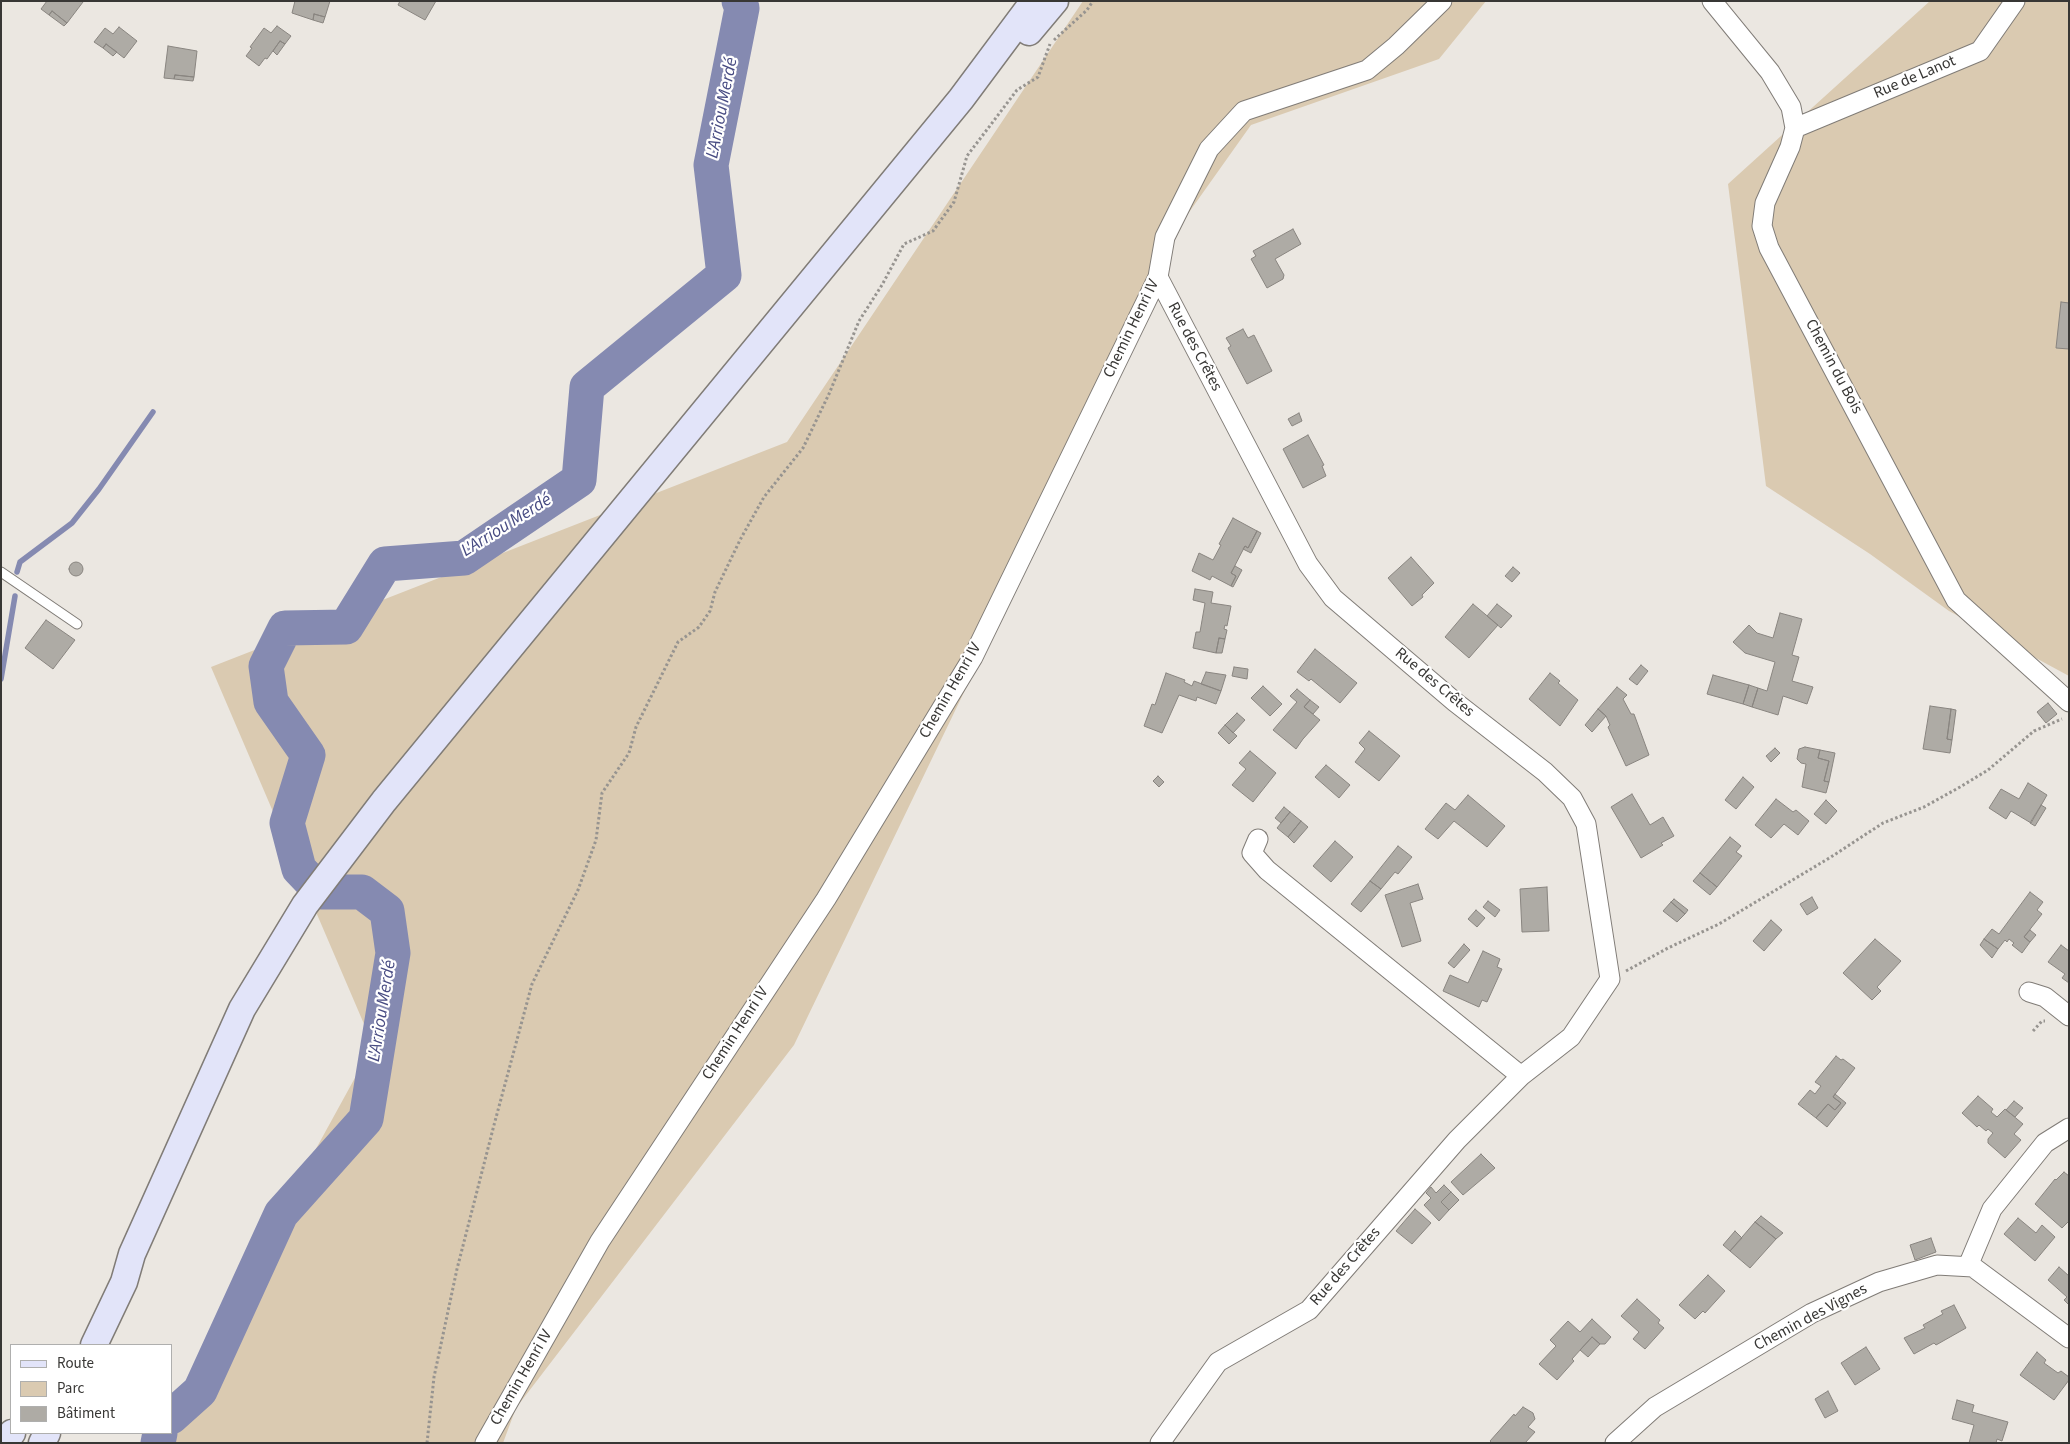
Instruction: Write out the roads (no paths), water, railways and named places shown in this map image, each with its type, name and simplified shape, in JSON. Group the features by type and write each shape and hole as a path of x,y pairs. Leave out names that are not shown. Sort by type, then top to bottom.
{"main road":[{"path":"94,1344 124,1282 132,1254 242,1009 305,905 384,801 961,99 1034,1"},
{"path":"961,99 1032,28 1055,1"},
{"path":"79,1344 114,1280 132,1254"}],"street":[{"name":"Chemin Henri IV","path":"485,1443 600,1241 826,899 972,657 1158,277 1165,237 1209,149 1244,110 1368,70 1396,46 1442,1"},
{"path":"1712,1 1770,72 1790,107 1795,128"},
{"name":"Rue de Lanot","path":"1795,128 1980,51 2015,1"},
{"name":"Chemin du Bois","path":"1795,128 1790,147 1765,203 1762,226 1769,248 1956,600 2069,702"},
{"name":"Rue des Crêtes","path":"1158,277 1308,564 1333,598 1455,702 1545,772 1572,798 1586,824 1610,979 1571,1037 1521,1076 1458,1140 1309,1310 1218,1362 1160,1443"},
{"path":"1258,840 1252,853 1267,870 1521,1076"},
{"path":"2029,992 2045,997 2069,1016"},
{"path":"1968,1266 1992,1209 2045,1144 2069,1128"},
{"name":"Chemin des Vignes","path":"1615,1443 1655,1406 1812,1313 1879,1282 1937,1265 1973,1267 2069,1338"}],"lane":[{"path":"1,572 77,624"}],"waterway":[{"name":"L'Arriou Merdé","path":"172,1416 200,1391 281,1214 366,1119 393,953 387,911 362,892 321,892 299,869 287,823 308,755 271,702 266,666 285,628 346,627 385,564 464,558 579,480 587,387 724,275 711,165 742,8 739,1"},
{"path":"17,572 20,562 72,523 99,489 153,412"},
{"path":"1,679 15,596"},
{"name":"L'Arriou Merdé","path":"158,1443 160,1434"}]}
